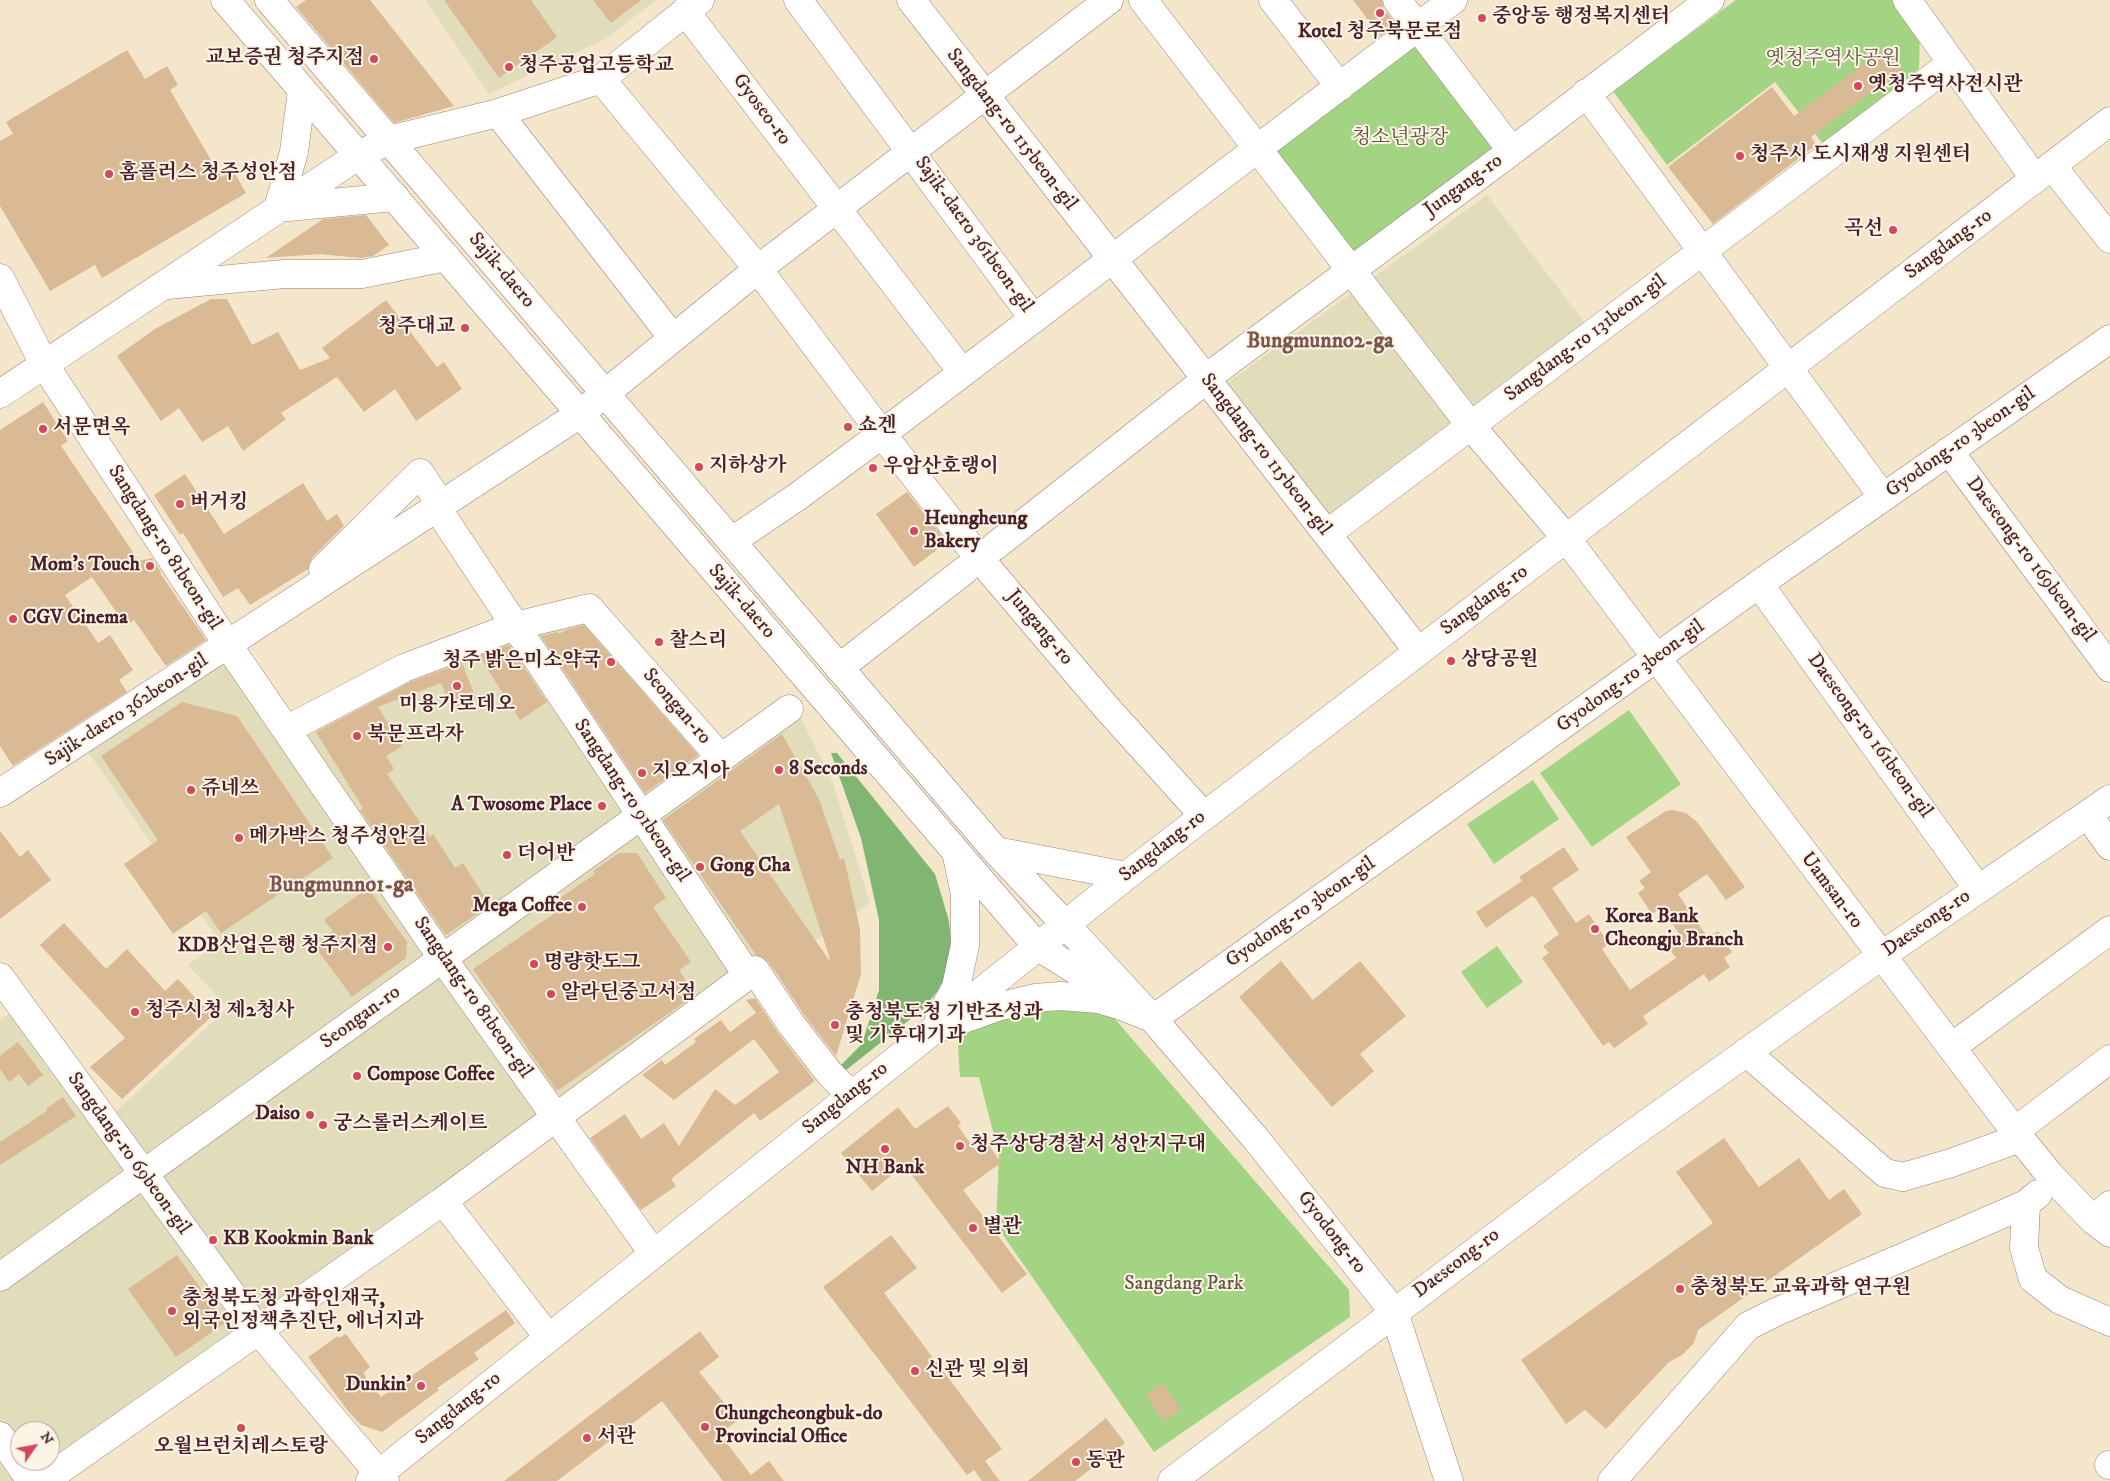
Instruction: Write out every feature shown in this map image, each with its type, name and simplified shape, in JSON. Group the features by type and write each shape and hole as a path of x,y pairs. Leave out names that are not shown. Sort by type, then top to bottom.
{"street":[{"name":"Sajik-daero","path":"226,0 1038,946"},
{"name":"Sajik-daero","path":"269,0 996,851 1065,924"},
{"name":"Sajik-daero 361beon-gil","path":"798,0 911,150 1034,319"},
{"name":"Sangdang-ro 115beon-gil","path":"911,0 1418,652"},
{"name":"Sajik-daero 361beon-gil","path":"580,414 758,269 983,94 1109,0"},
{"name":"Uamsan-ro","path":"1143,0 1471,426 1566,538 1656,660 2054,1180 2104,1219"},
{"path":"1273,0 1340,87"},
{"path":"1397,0 1512,151"},
{"path":"601,78 758,269 882,434 1453,0"},
{"name":"Jungang-ro","path":"1217,370 1349,270 1512,151 1710,0"},
{"path":"1907,0 1952,63 2043,173 2110,239"},
{"name":"Gyoseo-ro","path":"0,394 359,156 389,140 498,113 601,78 692,6 836,208"},
{"name":"Sangdang-ro 131beon-gil","path":"1327,534 1952,63"},
{"path":"302,90 294,152 278,208 395,197"},
{"path":"1586,94 1883,497"},
{"path":"498,113 673,338"},
{"name":"Sangdang-ro","path":"378,1479 548,1337 1126,876 2110,121"},
{"path":"836,208 963,373"},
{"name":"Sajik-daero","path":"163,285 284,274 362,274 446,257"},
{"name":"Sangdang-ro 81beon-gil","path":"0,278 44,364 228,645 443,959 558,1117 653,1253"},
{"name":"Gyodong-ro 3beon-gil","path":"1153,1019 1656,660 1759,584 2110,339"},
{"path":"839,668 1194,389"},
{"name":"Sajik-daero 362beon-gil","path":"0,793 580,414"},
{"name":"Sajik-daero","path":"732,541 797,497 882,434"},
{"name":"Jungang-ro","path":"882,434 980,558 1105,706 1204,816"},
{"name":"Daeseong-ro 169beon-gil","path":"1949,451 2110,668"},
{"name":"Sajik-daero 362beon-gil","path":"279,612 420,473 439,507"},
{"name":"Sangdang-ro 91beon-gil","path":"439,507 515,626 748,976"},
{"name":"Daeseong-ro 161beon-gil","path":"1759,584 1978,889"},
{"name":"Seongan-ro","path":"515,626 589,608 721,758"},
{"path":"286,730 404,668 515,626"},
{"name":"Seongan-ro","path":"0,1277 143,1176 789,709"},
{"name":"Daeseong-ro","path":"1189,1476 1394,1312 1607,1152 1881,956 2110,799"},
{"path":"2088,815 2110,846"},
{"path":"996,851 1126,876"},
{"path":"933,1030 956,987 965,946 966,894 956,852"},
{"name":"Gyodong-ro","path":"1065,924 1153,1019 1256,1139 1394,1312 1449,1481"},
{"path":"1952,1047 2110,930"},
{"name":"Gyodong-ro","path":"1038,946 1153,1019"},
{"path":"44,1481 433,1207 558,1117 755,970 802,1038 830,1074 851,1095"},
{"name":"Sangdang-ro 69beon-gil","path":"0,977 143,1176 257,1330 378,1479"},
{"path":"933,1030 997,1007 1035,998 1060,996 1099,1000 1119,1005 1153,1019"},
{"path":"1746,1052 1885,1173 1903,1177 1951,1163 2018,1134 2110,1059"},
{"path":"1612,1481 1748,1326 1776,1312 2026,1204 2054,1180"},
{"path":"2026,1204 2024,1248 2033,1279 2060,1300 2110,1322"},
{"path":"433,1207 548,1337"},
{"path":"0,1436 31,1481"}],"shaded area":[{"name":"청주공업고등학교","path":"426,0 656,0 605,39 489,94"},
{"path":"1487,195 1588,327 1332,520 1226,384"},
{"path":"588,612 732,764 799,714 832,781 870,903 60,1461 60,1421 10,1421 10,1471 46,1471 31,1481 0,1481 0,1020 14,1010 99,1127 228,1008 188,965 220,942 86,749 226,656 282,736 381,683"}],"green space":[{"name":"옛청주역사공원","path":"1736,0 1895,0 1920,35 1919,69 1823,144 1775,82 1667,165 1613,91"},
{"name":"청소년광장","path":"1418,33 1496,138 1497,157 1348,255 1264,151"},
{"path":"1629,710 1681,784 1592,847 1540,773"},
{"path":"831,753 837,753 935,874 949,921 952,955 944,983 923,1009 845,1071 841,1065 862,1044 879,990 879,920 861,838"},
{"path":"1533,780 1559,819 1494,864 1467,824"},
{"path":"1497,946 1523,982 1487,1008 1461,972"},
{"name":"Sangdang Park","path":"1049,1003 1108,1011 1349,1290 1350,1317 1154,1452 996,1225 999,1155 979,1077 960,1077 957,1032"}],"building":[{"name":"교보증권 청주지점","path":"306,0 370,0 454,106 394,123 296,7"},
{"path":"444,0 531,0 557,37 499,78"},
{"path":"593,0 641,0 611,23"},
{"name":"Kotel 청주북문로점","path":"1353,0 1382,0 1384,9 1396,24 1380,36"},
{"path":"1887,47 1903,69 1811,137 1816,145 1713,224 1668,167 1772,87 1794,116"},
{"name":"홈플러스 청주성안점","path":"127,50 145,79 167,66 178,85 170,90 221,177 233,170 246,193 102,278 95,265 50,291 0,206 0,141 13,134 6,122"},
{"path":"366,215 389,245 373,256 361,258 320,254 266,258 323,219"},
{"path":"211,299 227,299 252,345 278,332 300,370 330,358 322,348 386,300 437,367 444,362 462,389 416,421 395,389 364,412 337,377 281,413 286,419 243,451 228,426 202,442 179,408 161,421 117,356 155,329"},
{"path":"43,402 68,441 61,446 139,561 152,558 160,573 206,640 166,666 134,620 126,626 92,577 65,595 98,643 110,635 133,670 119,680 127,692 13,766 0,746 0,430"},
{"path":"185,474 224,534 303,483 327,521 337,514 344,526 312,558 308,569 250,605 238,588 223,597 183,533 180,535 154,495"},
{"name":"Heungheung Bakery","path":"907,492 947,542 914,567 876,514"},
{"path":"584,625 698,755 645,793 541,636 557,632 559,634"},
{"path":"509,645 547,702 520,720 479,656"},
{"path":"462,663 476,699 452,709 441,683 378,707 402,746 386,756 394,769 387,774 430,837 433,834 455,868 463,863 490,905 446,935 360,810 363,808 316,732 410,682"},
{"path":"182,702 237,716 333,858 221,933 206,911 173,934 124,864 158,840 101,756"},
{"path":"782,734 819,799 840,860 844,858 860,929 861,974 836,1056 804,1015 768,961 756,955 663,820","holes":["779,804 830,959 740,831"]},
{"path":"1674,810 1686,813 1697,822 1745,887 1726,900 1707,874 1678,894 1708,938 1718,931 1732,952 1724,958 1730,967 1709,982 1704,974 1643,1016 1648,1024 1614,1048 1609,1042 1603,1046 1542,958 1549,953 1543,946 1559,934 1536,899 1532,896 1486,928 1476,912 1522,881 1519,877 1564,847 1579,870 1552,888 1576,923 1589,914 1609,944 1602,949 1630,990 1676,958 1669,949 1683,939 1661,908 1652,914 1638,893 1645,888 1639,881 1651,872 1626,837 1666,811"},
{"path":"0,831 20,857 28,850 51,880 0,919"},
{"path":"619,853 637,853 666,898 653,907 691,962 679,970 695,995 557,1091 473,969 555,913 550,905 595,874 593,871"},
{"path":"368,888 407,942 406,958 352,997 314,945 333,931 324,920"},
{"path":"64,923 106,969 127,949 165,991 178,979 212,1016 122,1099 90,1067 125,1038 40,945"},
{"path":"1281,961 1313,1000 1360,961 1406,1016 1360,1054 1374,1071 1332,1107 1239,997"},
{"path":"755,998 779,1034 815,1081 760,1121 754,1113 671,1179 676,1186 641,1210 590,1138 625,1114 641,1139 664,1123 679,1146 715,1089 735,1105 779,1072 754,1039 674,1100 642,1075 662,1060 665,1065 696,1042 694,1039 721,1020 730,1032 756,1013 746,1000"},
{"path":"18,1042 43,1075 28,1086 19,1074 9,1082 0,1069 0,1056"},
{"path":"63,1097 76,1116 0,1165 0,1142 47,1111 46,1109"},
{"path":"948,1106 961,1123 958,1126 975,1150 987,1142 1001,1163 963,1190 1027,1274 1002,1293 904,1165 872,1191 841,1153 898,1107 915,1129"},
{"path":"1724,1138 1759,1187 1799,1158 1829,1200 1844,1189 1862,1214 1698,1330 1694,1343 1682,1355 1668,1363 1606,1429 1585,1410 1566,1424 1521,1360 1713,1223 1676,1172"},
{"name":"신관 및 의회","path":"891,1235 917,1268 884,1293 1002,1449 985,1461 1000,1481 982,1481 974,1470 967,1475 823,1287"},
{"path":"177,1255 225,1323 176,1357 128,1289"},
{"path":"506,1310 515,1323 474,1353 479,1359 437,1388 439,1390 382,1432 361,1425 348,1411 308,1357 338,1336 339,1338 346,1334 370,1367 363,1373 381,1397"},
{"name":"서관","path":"700,1331 719,1357 699,1372 738,1420 720,1434 751,1475 769,1461 784,1481 723,1481 662,1401 557,1481 504,1481"},
{"path":"1163,1383 1181,1410 1163,1421 1146,1395"},
{"name":"동관","path":"1106,1418 1125,1443 1075,1481 1028,1481"}],"place":[{"name":"Kotel 청주북문로점","path":"1380,13"},
{"name":"중앙동 행정복지센터","path":"1482,18"},
{"name":"교보증권 청주지점","path":"374,59"},
{"name":"청주공업고등학교","path":"509,67"},
{"name":"옛청주역사전시관","path":"1858,86"},
{"name":"청주시 도시재생 지원센터","path":"1740,156"},
{"name":"홈플러스 청주성안점","path":"109,174"},
{"name":"곡선","path":"1893,230"},
{"name":"청주대교","path":"465,328"},
{"name":"쇼겐","path":"848,427"},
{"name":"서문면옥","path":"43,429"},
{"name":"지하상가","path":"699,467"},
{"name":"우암산호랭이","path":"873,468"},
{"name":"버거킹","path":"180,504"},
{"name":"Heungheung Bakery","path":"914,531"},
{"name":"Mom's Touch","path":"150,566"},
{"name":"CGV Cinema","path":"13,619"},
{"name":"찰스리","path":"659,642"},
{"name":"상당공원","path":"1451,661"},
{"name":"청주 밝은미소약국","path":"611,662"},
{"name":"미용가로데오","path":"457,686"},
{"name":"북문프라자","path":"357,736"},
{"name":"8 Seconds","path":"779,770"},
{"name":"지오지아","path":"642,773"},
{"name":"쥬네쓰","path":"191,790"},
{"name":"A Twosome Place","path":"602,806"},
{"name":"메가박스 청주성안길","path":"239,838"},
{"name":"더어반","path":"507,855"},
{"name":"Gong Cha","path":"700,867"},
{"name":"Mega Coffee","path":"582,907"},
{"name":"Korea Bank Cheongju Branch","path":"1595,929"},
{"name":"KDB산업은행 청주지점","path":"388,947"},
{"name":"명량핫도그","path":"534,964"},
{"name":"알라딘중고서점","path":"551,994"},
{"name":"청주시청 제2청사","path":"135,1012"},
{"name":"충청북도청 기반조성과 및 기후대기과","path":"835,1025"},
{"name":"Compose Coffee","path":"357,1076"},
{"name":"Daiso","path":"310,1115"},
{"name":"궁스롤러스케이트","path":"323,1125"},
{"name":"청주상당경찰서 성안지구대","path":"960,1146"},
{"name":"NH Bank","path":"885,1149"},
{"name":"별관","path":"973,1228"},
{"name":"KB Kookmin Bank","path":"213,1240"},
{"name":"충청북도 교육과학 연구원","path":"1680,1289"},
{"name":"충청북도청 과학인재국, 외국인정책추진단, 에너지과","path":"172,1311"},
{"name":"신관 및 의회","path":"915,1371"},
{"name":"Dunkin'","path":"421,1386"},
{"name":"Chungcheongbuk-do Provincial Office","path":"705,1427"},
{"name":"오월브런치레스토랑","path":"241,1428"},
{"name":"서관","path":"587,1438"},
{"name":"동관","path":"1076,1462"}],"district":[{"name":"Bungmunno2-ga","path":"1320,342"},
{"name":"Bungmunno1-ga","path":"341,886"}]}
